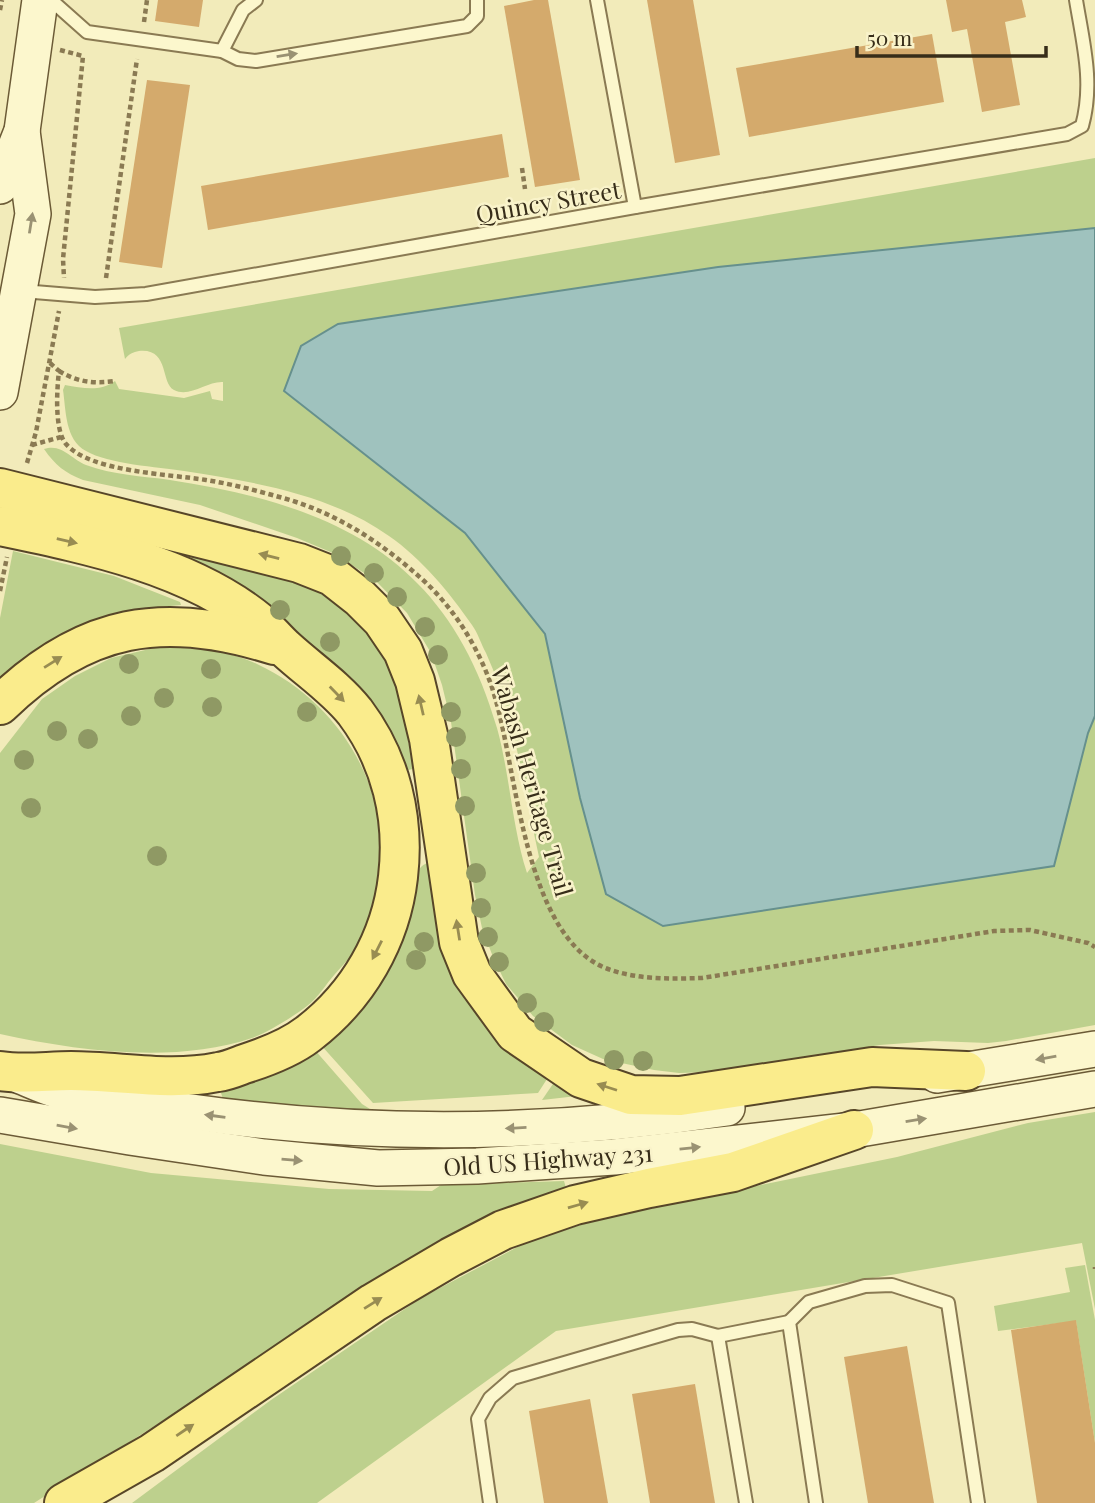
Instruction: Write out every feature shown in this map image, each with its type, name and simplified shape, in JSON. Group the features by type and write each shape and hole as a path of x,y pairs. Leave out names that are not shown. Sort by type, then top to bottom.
{"main road":[{"path":"0,186 22,131 40,0"},
{"path":"0,391 33,214 22,131"},
{"path":"0,488 299,563 332,576 382,620 403,651 415,681 429,739 459,942 471,974 515,1033 559,1066 581,1079 631,1095 680,1096 872,1067 981,1068"},
{"path":"4,538 94,547 147,564 187,579 259,622 354,711 372,739 386,769 399,813 402,848 397,890 383,938 367,971 342,1002 307,1035 268,1056 219,1072 160,1077 70,1071 8,1073"},
{"path":"0,705 51,662 88,642 127,631 166,625 212,629 286,649"},
{"name":"Old US Highway 231","path":"8,1073 62,1092 248,1120 462,1130 576,1125 682,1115 1095,1049"},
{"name":"Old US Highway 231","path":"0,1115 264,1157 378,1168 477,1166 614,1157 854,1130 1095,1089"},
{"path":"83,1503 373,1303 503,1230 575,1205 733,1172 854,1130"},
{"path":"64,1503 152,1453"}],"lane":[{"path":"51,0 87,32 222,51 238,59 257,61 467,26 477,16 477,0"},
{"path":"222,51 243,10 256,0"},
{"path":"597,0 635,207"},
{"name":"Quincy Street","path":"19,290 61,296 146,294 1067,134 1082,126 1088,105 1089,78 1076,0"},
{"path":"490,1503 478,1419 490,1398 513,1378 678,1330 692,1329 718,1336 789,1322 809,1302 865,1286 892,1285 948,1303 978,1503"},
{"path":"789,1322 816,1503"},
{"path":"718,1336 746,1503"}],"path":[{"path":"0,10 2,0"},
{"path":"144,22 147,0"},
{"path":"65,271 62,259 83,56"},
{"path":"106,278 137,59"},
{"path":"522,168 525,189"},
{"path":"57,323 32,445 61,437 56,391 59,372"},
{"path":"50,363 72,379 95,383 115,381"},
{"name":"Wabash Heritage Trail","path":"61,437 80,456 102,464 209,481 321,511 356,529 397,556 428,585 469,639 483,665 496,700 531,860 548,907 579,950 603,967 636,976 702,978 994,931 1030,930 1095,947"},
{"path":"0,590 4,538"}],"green space":[{"path":"1095,158 1095,228 718,267 339,324 284,390 465,533 545,634 580,798 606,894 1088,733 1095,716 1095,1025 988,1043 934,1041 880,1045 713,1072 679,1073 654,1070 603,1059 572,1045 533,1016 506,984 493,957 482,928 475,895 451,722 442,685 431,653 407,613 375,580 333,553 200,505 83,480 61,468 44,449 56,448 86,465 106,471 229,491 283,505 333,524 377,549 415,581 448,621 476,669 497,728 527,873 539,857 518,754 496,677 474,628 424,565 389,536 366,522 317,500 264,485 120,462 86,451 79,446 70,432 63,390 65,385 97,388 115,381 119,389 184,398 210,391 212,399 223,401 223,382 180,392 170,386 156,355 139,351 125,359 119,328"},
{"path":"179,547 273,573 302,584 329,598 353,616 374,640 396,682 413,769 408,770 403,765 340,671 305,639 262,607 178,554"},
{"path":"13,551 114,576 180,602 181,605 130,612 83,626 41,648 0,680 0,618"},
{"path":"158,647 221,652 257,664 291,683 320,708 344,736 362,769 375,803 380,840 379,877 361,937 351,956 307,1006 252,1038 191,1051 159,1053 94,1050 0,1034 0,753 42,699 75,676 111,658"},
{"path":"428,863 442,932 500,1040 547,1079 538,1093 373,1103 320,1044 414,893 418,871"},
{"path":"314,1049 362,1104 370,1109 332,1110 232,1103 223,1099 221,1093 227,1087"},
{"path":"557,1078 577,1096 542,1100"},
{"path":"1095,1112 1095,1309 1082,1243 556,1331 317,1503 132,1503 271,1400 421,1298 523,1244 604,1217 897,1157 1028,1123"},
{"path":"0,1144 151,1173 329,1189 432,1191 441,1185 564,1181 568,1195 434,1247 34,1503 0,1503"},
{"path":"1085,1265 1095,1320 1095,1443 1076,1321 998,1331 994,1306 1070,1292 1065,1268"}],"water":[{"path":"1095,228 1095,716 1088,733 1054,866 663,926 606,894 580,798 545,634 465,533 284,391 301,346 338,324 718,267"}],"building":[{"path":"158,0 203,0 199,27 155,21"},
{"path":"548,0 580,180 535,187 504,6"},
{"path":"647,0 693,0 720,155 675,163"},
{"path":"946,0 1022,0 1026,17 1005,22 1020,105 982,112 967,29 952,32"},
{"path":"932,34 944,102 749,137 736,68"},
{"path":"147,80 190,85 162,268 119,262"},
{"path":"502,134 509,177 208,230 201,186"},
{"path":"1076,1320 1095,1443 1095,1503 1037,1503 1011,1330"},
{"path":"907,1346 934,1503 868,1503 844,1357"},
{"path":"695,1384 715,1503 650,1503 632,1394"},
{"path":"590,1399 608,1503 544,1503 529,1411"}]}
